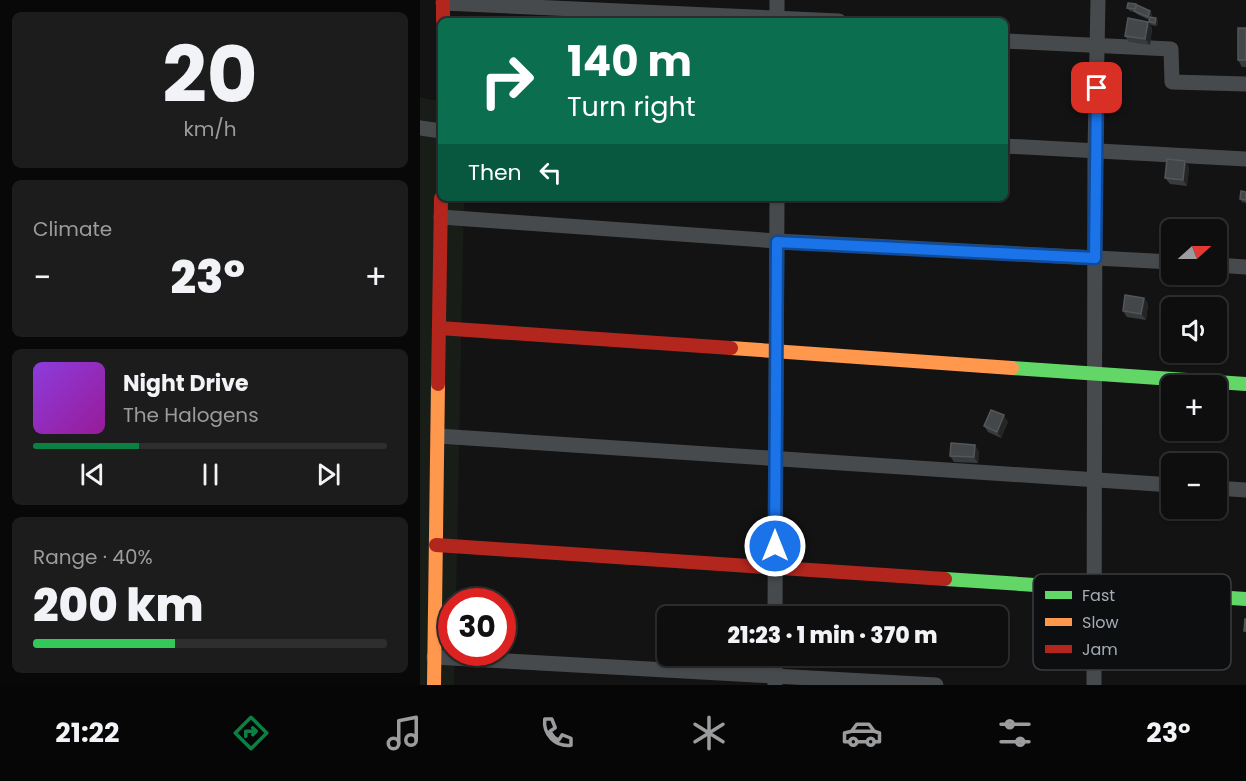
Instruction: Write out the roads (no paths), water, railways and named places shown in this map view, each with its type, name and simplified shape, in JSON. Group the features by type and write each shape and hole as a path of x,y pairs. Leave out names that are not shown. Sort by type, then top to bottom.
{"street":[{"path":"777,0 777,18"},
{"path":"1094,574 1095,151 1098,0"},
{"path":"443,18 442,1 742,18"},
{"path":"1008,41 1171,49 1173,82 1246,84"},
{"path":"420,128 438,131"},
{"path":"1008,146 1246,159"},
{"path":"434,685 441,201"},
{"path":"775,606 777,201"},
{"path":"441,217 777,242 1161,261"},
{"path":"1227,266 1246,267"},
{"path":"439,328 1246,384"},
{"path":"438,436 1161,484"},
{"path":"1227,489 1246,490"},
{"path":"436,545 1033,585"},
{"path":"1231,598 1246,599"},
{"path":"434,657 775,680 936,685"}]}
